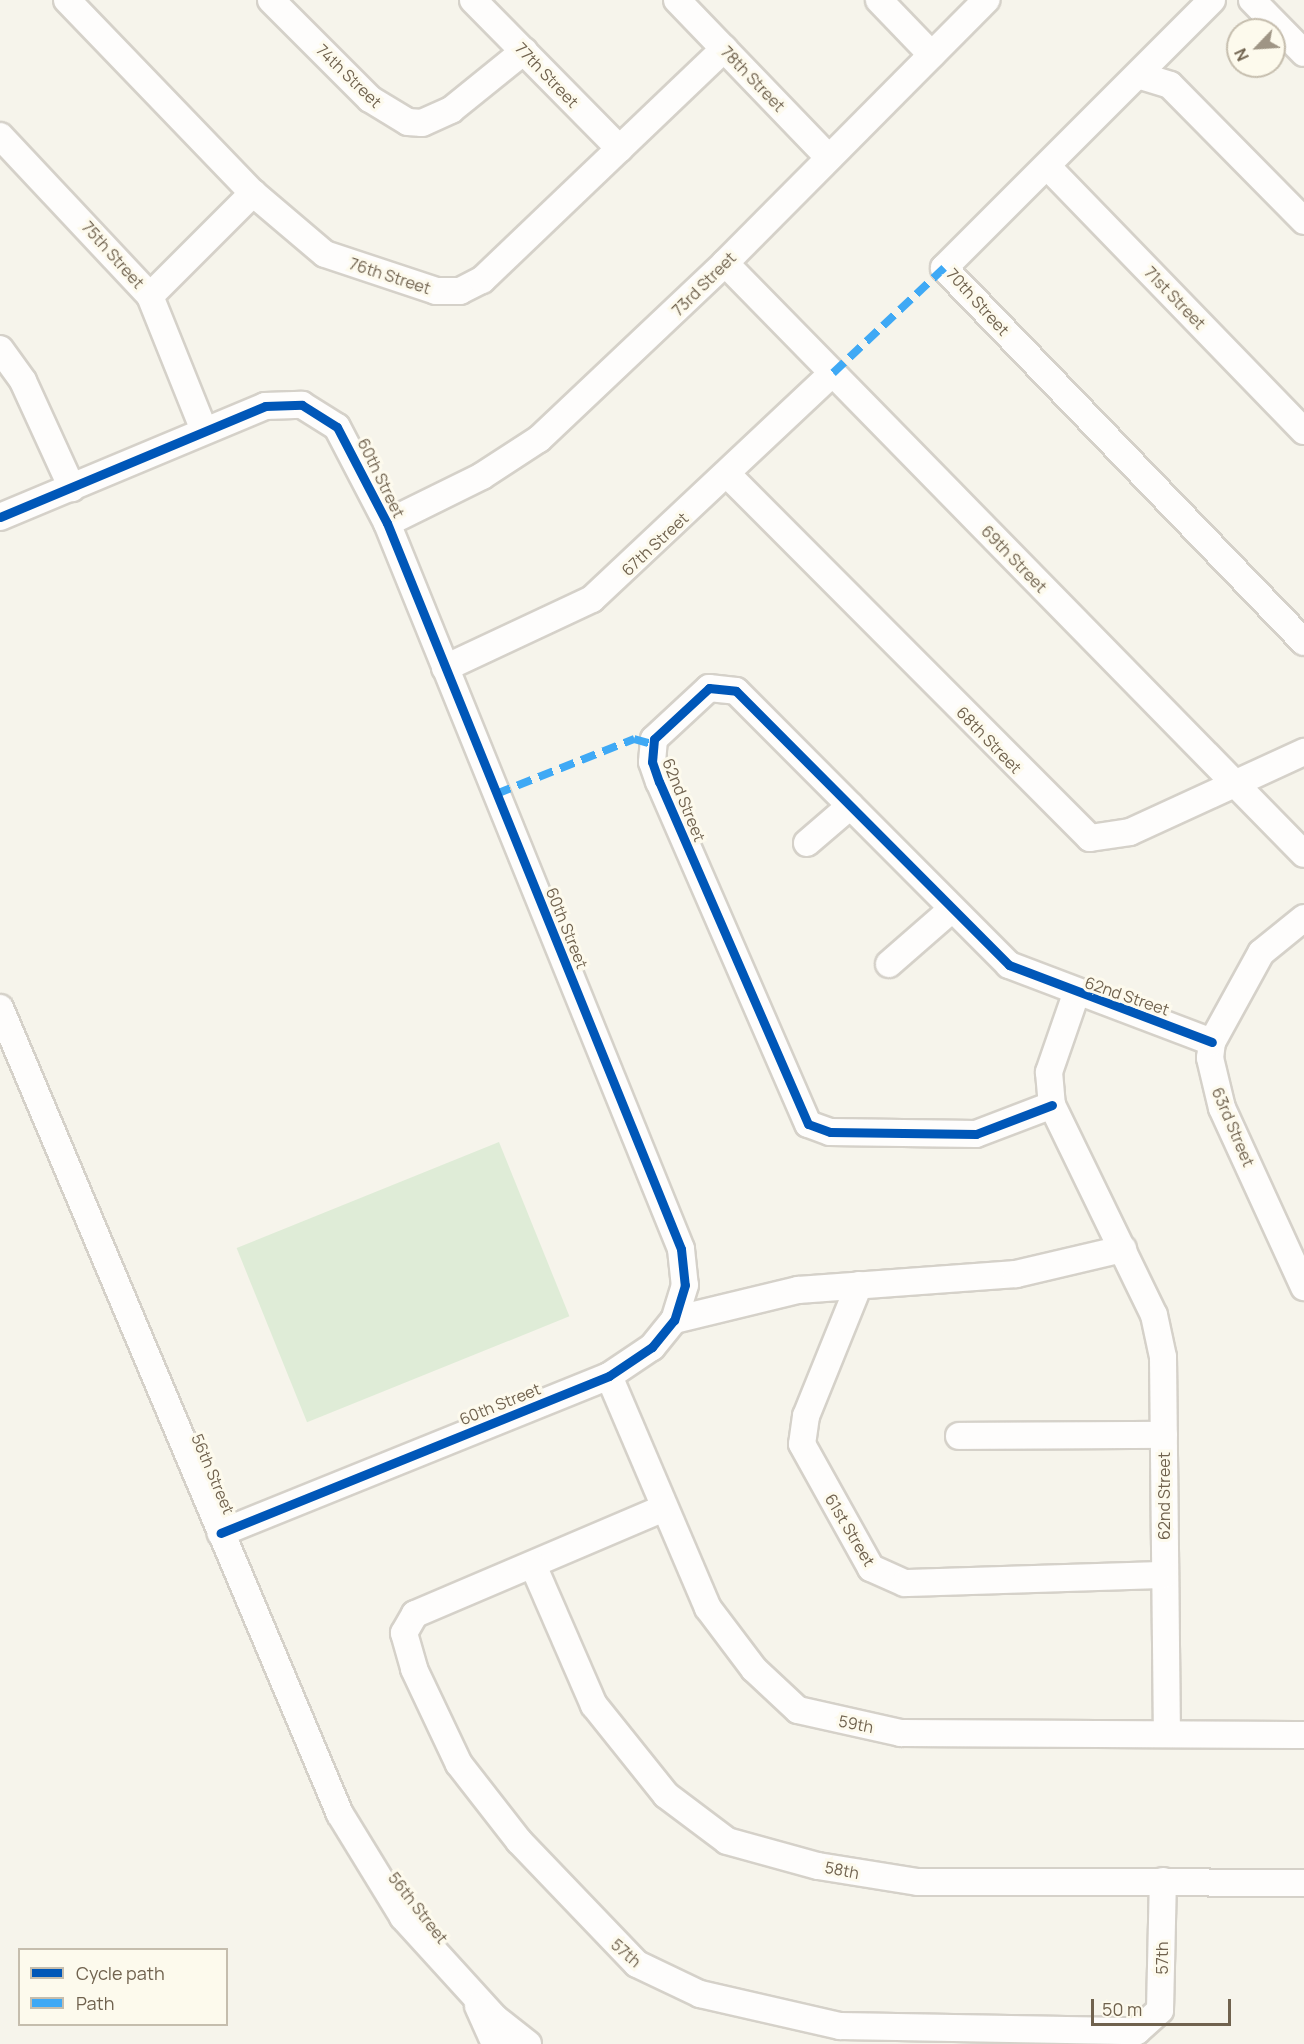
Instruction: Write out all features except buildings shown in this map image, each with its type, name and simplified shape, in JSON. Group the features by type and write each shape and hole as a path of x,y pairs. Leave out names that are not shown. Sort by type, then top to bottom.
{"street":[{"name":"76th Street","path":"67,0 253,194 325,254 436,291 460,291 482,280 724,49"},
{"name":"74th Street","path":"272,0 370,99 408,122 422,123 452,110 524,51"},
{"name":"77th Street","path":"473,0 620,150"},
{"name":"78th Street","path":"677,0 829,158"},
{"path":"879,0 932,55"},
{"name":"73rd Street","path":"387,523 482,476 539,439 725,263 986,0"},
{"name":"70th Street","path":"1212,0 1141,76 944,268 1304,642"},
{"path":"1252,0 1304,54"},
{"path":"1141,76 1170,85 1304,221"},
{"name":"75th Street","path":"0,136 150,296 204,430"},
{"name":"71st Street","path":"1047,166 1304,430"},
{"path":"150,296 253,194"},
{"name":"69th Street","path":"725,263 1304,854"},
{"path":"0,349 23,381 72,488"},
{"name":"67th Street","path":"444,669 592,598 727,474 832,373"},
{"name":"60th Street","path":"0,517 204,430 276,404 312,408 347,441 387,523 444,669 681,1249 685,1286 674,1320 652,1347 609,1376 221,1533"},
{"name":"68th Street","path":"727,474 1090,838 1130,832 1304,752"},
{"name":"62nd Street","path":"1052,1105 976,1134 830,1132 817,1130 802,1117 659,782 651,744 709,688 725,687 736,691 951,910 1009,965 1076,994 1212,1042"},
{"path":"807,843 850,806"},
{"path":"890,964 951,910"},
{"name":"63rd Street","path":"1304,918 1261,953 1212,1042 1212,1074 1222,1108 1304,1287"},
{"name":"62nd Street","path":"1076,994 1049,1072 1052,1105 1123,1250 1160,1333 1164,1435 1167,1732"},
{"name":"56th Street","path":"0,1008 319,1771 366,1864 403,1917 476,1998 528,2044"},
{"path":"674,1320 765,1295 859,1285 1016,1274 1123,1250"},
{"name":"61st Street","path":"859,1285 806,1416 802,1444 871,1568 905,1582 1164,1575"},
{"name":"59th","path":"609,1376 664,1508 717,1624 777,1694 798,1710 901,1733 1167,1732 1304,1735"},
{"path":"959,1437 1164,1435"},
{"name":"57th","path":"664,1508 415,1614 407,1622 405,1644 446,1742 472,1783 581,1909 654,1976 700,1994 840,2026 1137,2031 1160,2010 1162,1881"},
{"name":"58th","path":"533,1565 594,1705 666,1795 711,1834 785,1858 898,1880 1304,1883"},
{"path":"476,1998 495,2044"}],"green space":[{"path":"499,1142 569,1316 307,1422 237,1248"}],"marked path":[{"path":"833,373 944,268"},
{"path":"496,794 634,739 651,744"}],"cycle path":[{"path":"0,517 265,406 302,405 337,427 387,523 681,1249 685,1285 674,1320 652,1347 609,1376 221,1533"},
{"path":"1052,1105 976,1134 830,1132 808,1124 659,782 652,762 654,739 709,688 736,691 1009,965 1212,1042"}]}
